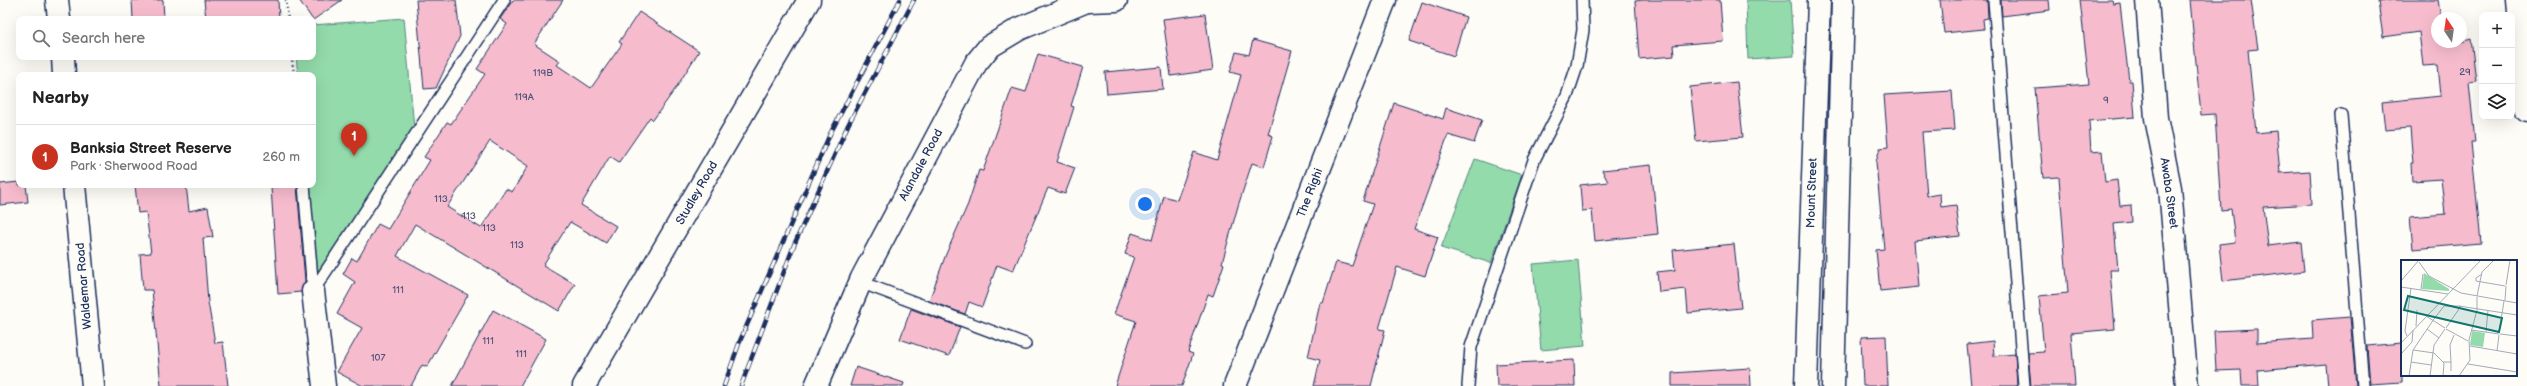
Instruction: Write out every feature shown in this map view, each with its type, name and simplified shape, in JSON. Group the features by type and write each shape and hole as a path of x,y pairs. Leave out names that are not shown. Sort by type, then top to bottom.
{"street":[{"path":"57,0 59,16"},
{"name":"Studley Road","path":"584,386 809,0"},
{"path":"1088,1 1116,0"},
{"name":"The Righi","path":"1234,386 1385,0"},
{"name":"Mount Street","path":"1806,386 1819,0"},
{"path":"1833,386 1843,0"},
{"name":"Awaba Street","path":"2147,0 2156,118 2170,188 2187,386"},
{"path":"2518,0 2527,111"},
{"name":"Alandale Road","path":"816,386 860,282 976,63 989,47 1019,29 1088,1"},
{"path":"62,60 64,72"},
{"name":"Waldemar Road","path":"74,188 93,386"},
{"path":"313,291 324,386"}],"lane":[{"path":"313,291 504,0"},
{"path":"1468,386 1471,347 1534,160 1567,96 1577,66 1583,30 1582,0"},
{"path":"1994,0 2024,386"},
{"path":"2341,115 2362,386"},
{"path":"304,188 313,291"},
{"path":"860,282 1025,344"}],"path":[{"path":"286,0 288,16"},
{"path":"292,60 294,72"}],"green space":[{"path":"1746,0 1790,0 1794,56 1748,59"},
{"path":"404,18 414,128 316,280 308,188 316,188 316,72 298,72 296,60 316,60 316,25"},
{"path":"1475,159 1522,175 1491,263 1441,248"},
{"path":"1578,260 1585,346 1541,350 1533,264"}],"building":[{"path":"132,0 163,0 164,16 133,16"},
{"path":"204,0 278,0 279,16 206,16"},
{"path":"299,0 342,0 316,18 316,16 310,16"},
{"path":"416,0 456,0 460,36 436,88 424,89"},
{"path":"513,0 563,0 534,44 560,61 557,65 591,88 622,44 619,42 639,12 699,51 676,88 653,120 650,117 619,162 610,156 581,205 616,226 606,243 570,222 543,265 575,284 559,311 415,224 397,256 468,295 427,367 422,365 411,386 363,386 337,372 362,328 337,314 355,282 343,274 352,258 357,261 378,224 388,229 430,160 424,157 447,122 451,124 485,74 477,69 507,24 500,19","holes":["490,141 528,166 512,192 506,189 481,228 447,207"]},
{"path":"1720,0 1723,41 1673,45 1674,56 1639,59 1635,1"},
{"path":"1940,0 1987,0 1988,18 1983,19 1984,29 1944,33"},
{"path":"2001,0 2049,0 2050,10 2002,16"},
{"path":"2080,0 2112,0 2113,4 2120,3 2129,81 2132,81 2135,117 2089,121 2091,152 2102,151 2105,182 2117,180 2120,206 2131,205 2132,222 2114,224 2118,270 2110,270 2115,329 2071,333 2075,386 2031,386 2028,353 2044,352 2039,296 2068,293 2059,177 2043,178 2035,88 2089,84"},
{"path":"2190,0 2251,0 2258,49 2248,50 2256,133 2276,131 2280,173 2310,171 2312,204 2263,207 2268,246 2301,242 2304,271 2223,281 2219,244 2235,242 2231,209 2221,210 2215,114 2201,115"},
{"path":"2392,0 2438,0 2440,12 2431,12 2431,48 2467,48 2467,40 2471,39 2476,81 2469,82 2475,142 2471,142 2481,243 2413,249 2410,217 2445,214 2441,179 2412,181 2411,163 2413,163 2410,128 2385,130 2382,102 2441,96 2438,65 2423,66 2419,32 2383,37 2378,2"},
{"path":"1422,2 1466,17 1454,56 1409,41"},
{"path":"1205,14 1213,70 1171,76 1163,19"},
{"path":"1253,40 1292,51 1268,134 1273,136 1264,167 1252,163 1222,263 1224,264 1213,296 1208,294 1188,352 1193,354 1182,386 1115,386 1136,321 1114,314 1134,257 1125,254 1132,233 1152,240 1164,196 1177,200 1194,152 1217,160 1241,75 1230,72 1236,52 1249,55"},
{"path":"1038,54 1083,67 1071,106 1074,107 1057,162 1075,168 1065,194 1048,188 1013,271 997,265 982,307 969,302 965,314 929,301 946,254 968,204 979,170 983,171 1012,88 1026,92"},
{"path":"1161,67 1163,89 1107,94 1105,72"},
{"path":"1737,82 1743,137 1696,141 1690,87"},
{"path":"1952,91 1955,130 1922,132 1927,196 1940,194 1941,207 1956,205 1960,236 1915,241 1919,287 1880,291 1876,250 1884,249 1876,162 1880,148 1888,147 1884,95"},
{"path":"1394,103 1443,119 1446,108 1482,120 1474,143 1448,135 1414,229 1438,237 1425,276 1397,267 1379,329 1385,330 1371,386 1314,386 1320,360 1308,357 1320,303 1323,303 1336,262 1352,266 1373,204 1363,201"},
{"path":"1651,165 1658,234 1595,241 1592,210 1582,211 1580,185 1608,182 1602,170"},
{"path":"16,182 16,188 26,188 28,202 0,205 0,184"},
{"path":"135,188 186,188 189,211 208,207 213,237 203,238 208,302 215,343 223,342 228,386 161,386 152,290 143,290 140,254 151,253 146,212 138,213"},
{"path":"271,188 297,188 305,281 301,292 278,294"},
{"path":"1734,244 1741,308 1688,313 1686,289 1659,292 1657,272 1675,270 1673,250"},
{"path":"911,309 960,327 949,356 900,339"},
{"path":"493,310 546,339 520,386 452,386"},
{"path":"2350,317 2356,386 2328,386 2326,364 2258,370 2259,386 2242,386 2241,370 2216,371 2214,331 2257,329 2257,343 2313,339 2312,320"},
{"path":"1886,336 1888,386 1863,386 1861,337"},
{"path":"1993,341 1994,356 2015,354 2017,386 1971,386 1967,344"},
{"path":"2401,343 2402,382 2370,384 2367,346"},
{"path":"1574,360 1575,386 1497,386 1496,364"},
{"path":"856,367 904,383 903,386 850,386"},
{"path":"1750,368 1751,386 1672,386 1672,373"}],"railway":[{"path":"724,386 740,341 830,134 900,0"},
{"path":"741,386 794,245 848,125 914,0"}],"place":[{"name":"Banksia Street Reserve","path":"354,156"}]}
